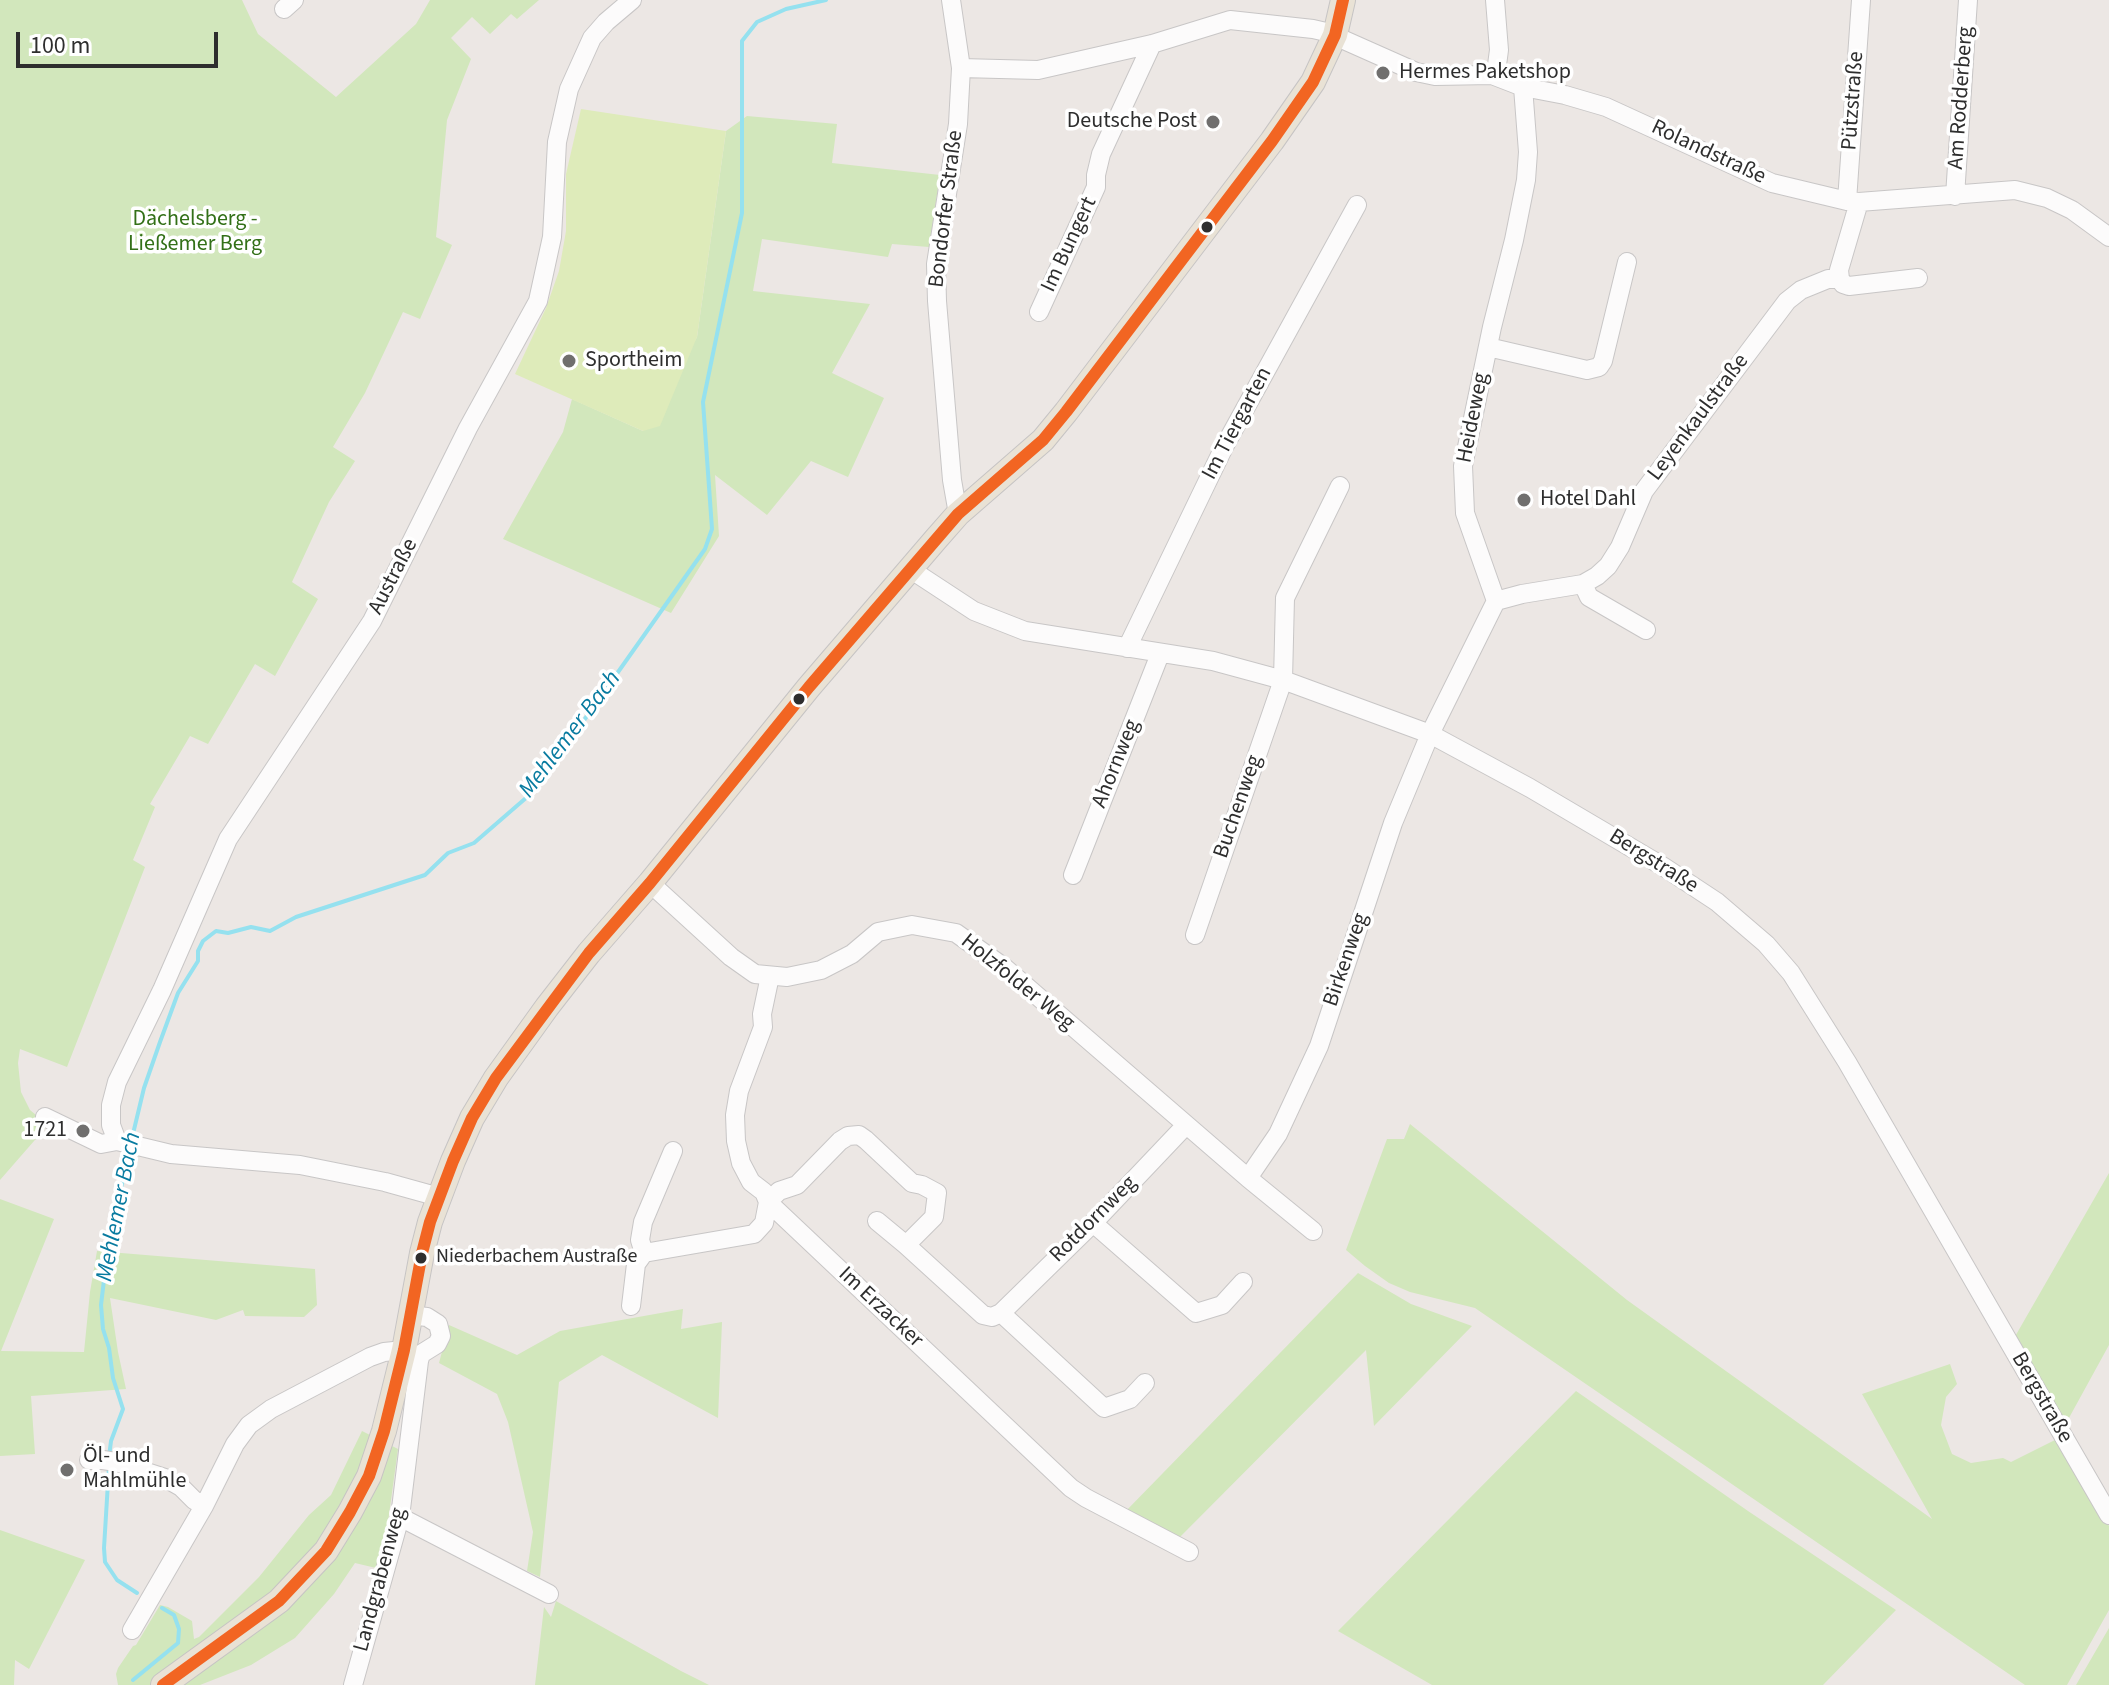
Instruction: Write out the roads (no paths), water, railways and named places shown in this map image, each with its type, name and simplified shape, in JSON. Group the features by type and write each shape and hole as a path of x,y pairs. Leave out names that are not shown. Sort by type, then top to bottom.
{"main road":[{"path":"163,1685 279,1601 326,1551 350,1512 369,1476 384,1431 404,1350 422,1253 439,1197 472,1118 489,1088 589,953 910,569 958,514 1043,440 1066,412 1272,141 1313,82 1335,35 1343,0"}],"street":[{"name":"Austraße","path":"120,1142 111,1125 111,1105 117,1082 162,990 228,839 372,621 468,428 538,301 552,237 557,142 569,89 592,38 632,0"},
{"name":"Bondorfer Straße","path":"951,0 961,68 958,124 936,264 950,465 958,514"},
{"path":"961,68 1038,70 1152,44 1230,20 1313,29 1335,35 1416,72 1450,76 1492,75 1499,50 1495,0"},
{"name":"Pützstraße","path":"1853,202 1861,0"},
{"name":"Am Rodderberg","path":"1955,196 1968,0"},
{"name":"Im Bungert","path":"1039,312 1096,187 1101,154 1152,44"},
{"name":"Rolandstraße","path":"1492,75 1523,87 1606,107 1772,183 1853,202 2015,190 2047,198 2072,210 2109,237"},
{"name":"Heideweg","path":"1496,601 1465,513 1463,466 1526,180 1528,152 1523,87"},
{"path":"1840,279 1839,270 1853,202"},
{"name":"Im Tiergarten","path":"1127,648 1224,447 1357,205"},
{"path":"1488,347 1587,370 1599,367 1627,262"},
{"name":"Leyenkaulstraße","path":"1583,584 1597,576 1615,557 1644,491 1787,301 1801,290 1828,279 1840,279 1849,286 1918,278"},
{"name":"Buchenweg","path":"1195,935 1283,680 1285,598 1340,486"},
{"name":"Bergstraße","path":"910,569 974,611 1025,631 1213,661 1283,680 1430,734 1530,788 1717,902 1766,944 1791,973 1847,1062 2109,1515"},
{"path":"1430,734 1496,601 1583,584 1589,597 1646,630"},
{"name":"Ahornweg","path":"1073,875 1160,654"},
{"name":"Birkenweg","path":"1248,1178 1278,1134 1319,1046 1393,823 1430,734"},
{"path":"650,883 731,957 755,974 770,976"},
{"name":"Holzfolder Weg","path":"770,976 787,977 821,970 852,954 878,932 912,925 956,933 1005,968 1313,1231"},
{"name":"Im Erzacker","path":"770,976 762,1014 763,1027 739,1091 735,1115 741,1163 751,1182 764,1192 768,1202 1071,1488 1189,1552"},
{"path":"45,1117 101,1144 120,1142 171,1154 300,1165 385,1182 439,1197"},
{"name":"Rotdornweg","path":"1001,1313 1093,1223 1186,1125"},
{"path":"631,1306 636,1264 644,1253 754,1234 764,1223 768,1202 779,1191 797,1185 848,1136 859,1135 912,1183 937,1193 934,1217 906,1245"},
{"path":"644,1253 640,1240 643,1222 673,1151"},
{"path":"877,1221 983,1315 992,1317 1001,1313 1104,1408 1130,1399 1145,1383"},
{"path":"1093,1223 1196,1313 1222,1305 1243,1282"},
{"name":"Landgrabenweg","path":"353,1685 400,1517 419,1361 421,1354 437,1344 441,1336 438,1324 427,1317 410,1315"},
{"path":"132,1630 204,1506 235,1444 249,1425 284,1401 370,1357 404,1350"},
{"path":"103,1461 165,1478 204,1506"},
{"path":"400,1517 549,1594"}],"waterway":[{"name":"Mehlemer Bach","path":"132,1138 144,1088 160,1042 178,993 198,961 198,951 203,941 216,931 228,933 251,927 270,931 296,917 425,875 448,853 474,843 534,791 705,549 712,529 703,402 742,213 742,41 757,22 786,9 826,0"},
{"name":"Mehlemer Bach","path":"109,1457 111,1441 123,1409 113,1378 101,1305 107,1255 129,1150"},
{"name":"Mehlemer Bach","path":"109,1466 105,1562 117,1580 137,1593"},
{"name":"Mehlemer Bach","path":"133,1680 178,1643 179,1629 174,1615 162,1608"}],"place":[{"name":"Hermes Paketshop","path":"1383,73"},
{"name":"Deutsche Post","path":"1213,122"},
{"name":"Sportheim","path":"569,361"},
{"name":"Hotel Dahl","path":"1524,500"},
{"name":"1721","path":"83,1131"},
{"name":"Niederbachem Austraße","path":"421,1258"},
{"name":"Öl- und Mahlmühle","path":"67,1470"}],"park label":[{"name":"Dächelsberg - Ließemer Berg","path":"195,232"}]}
